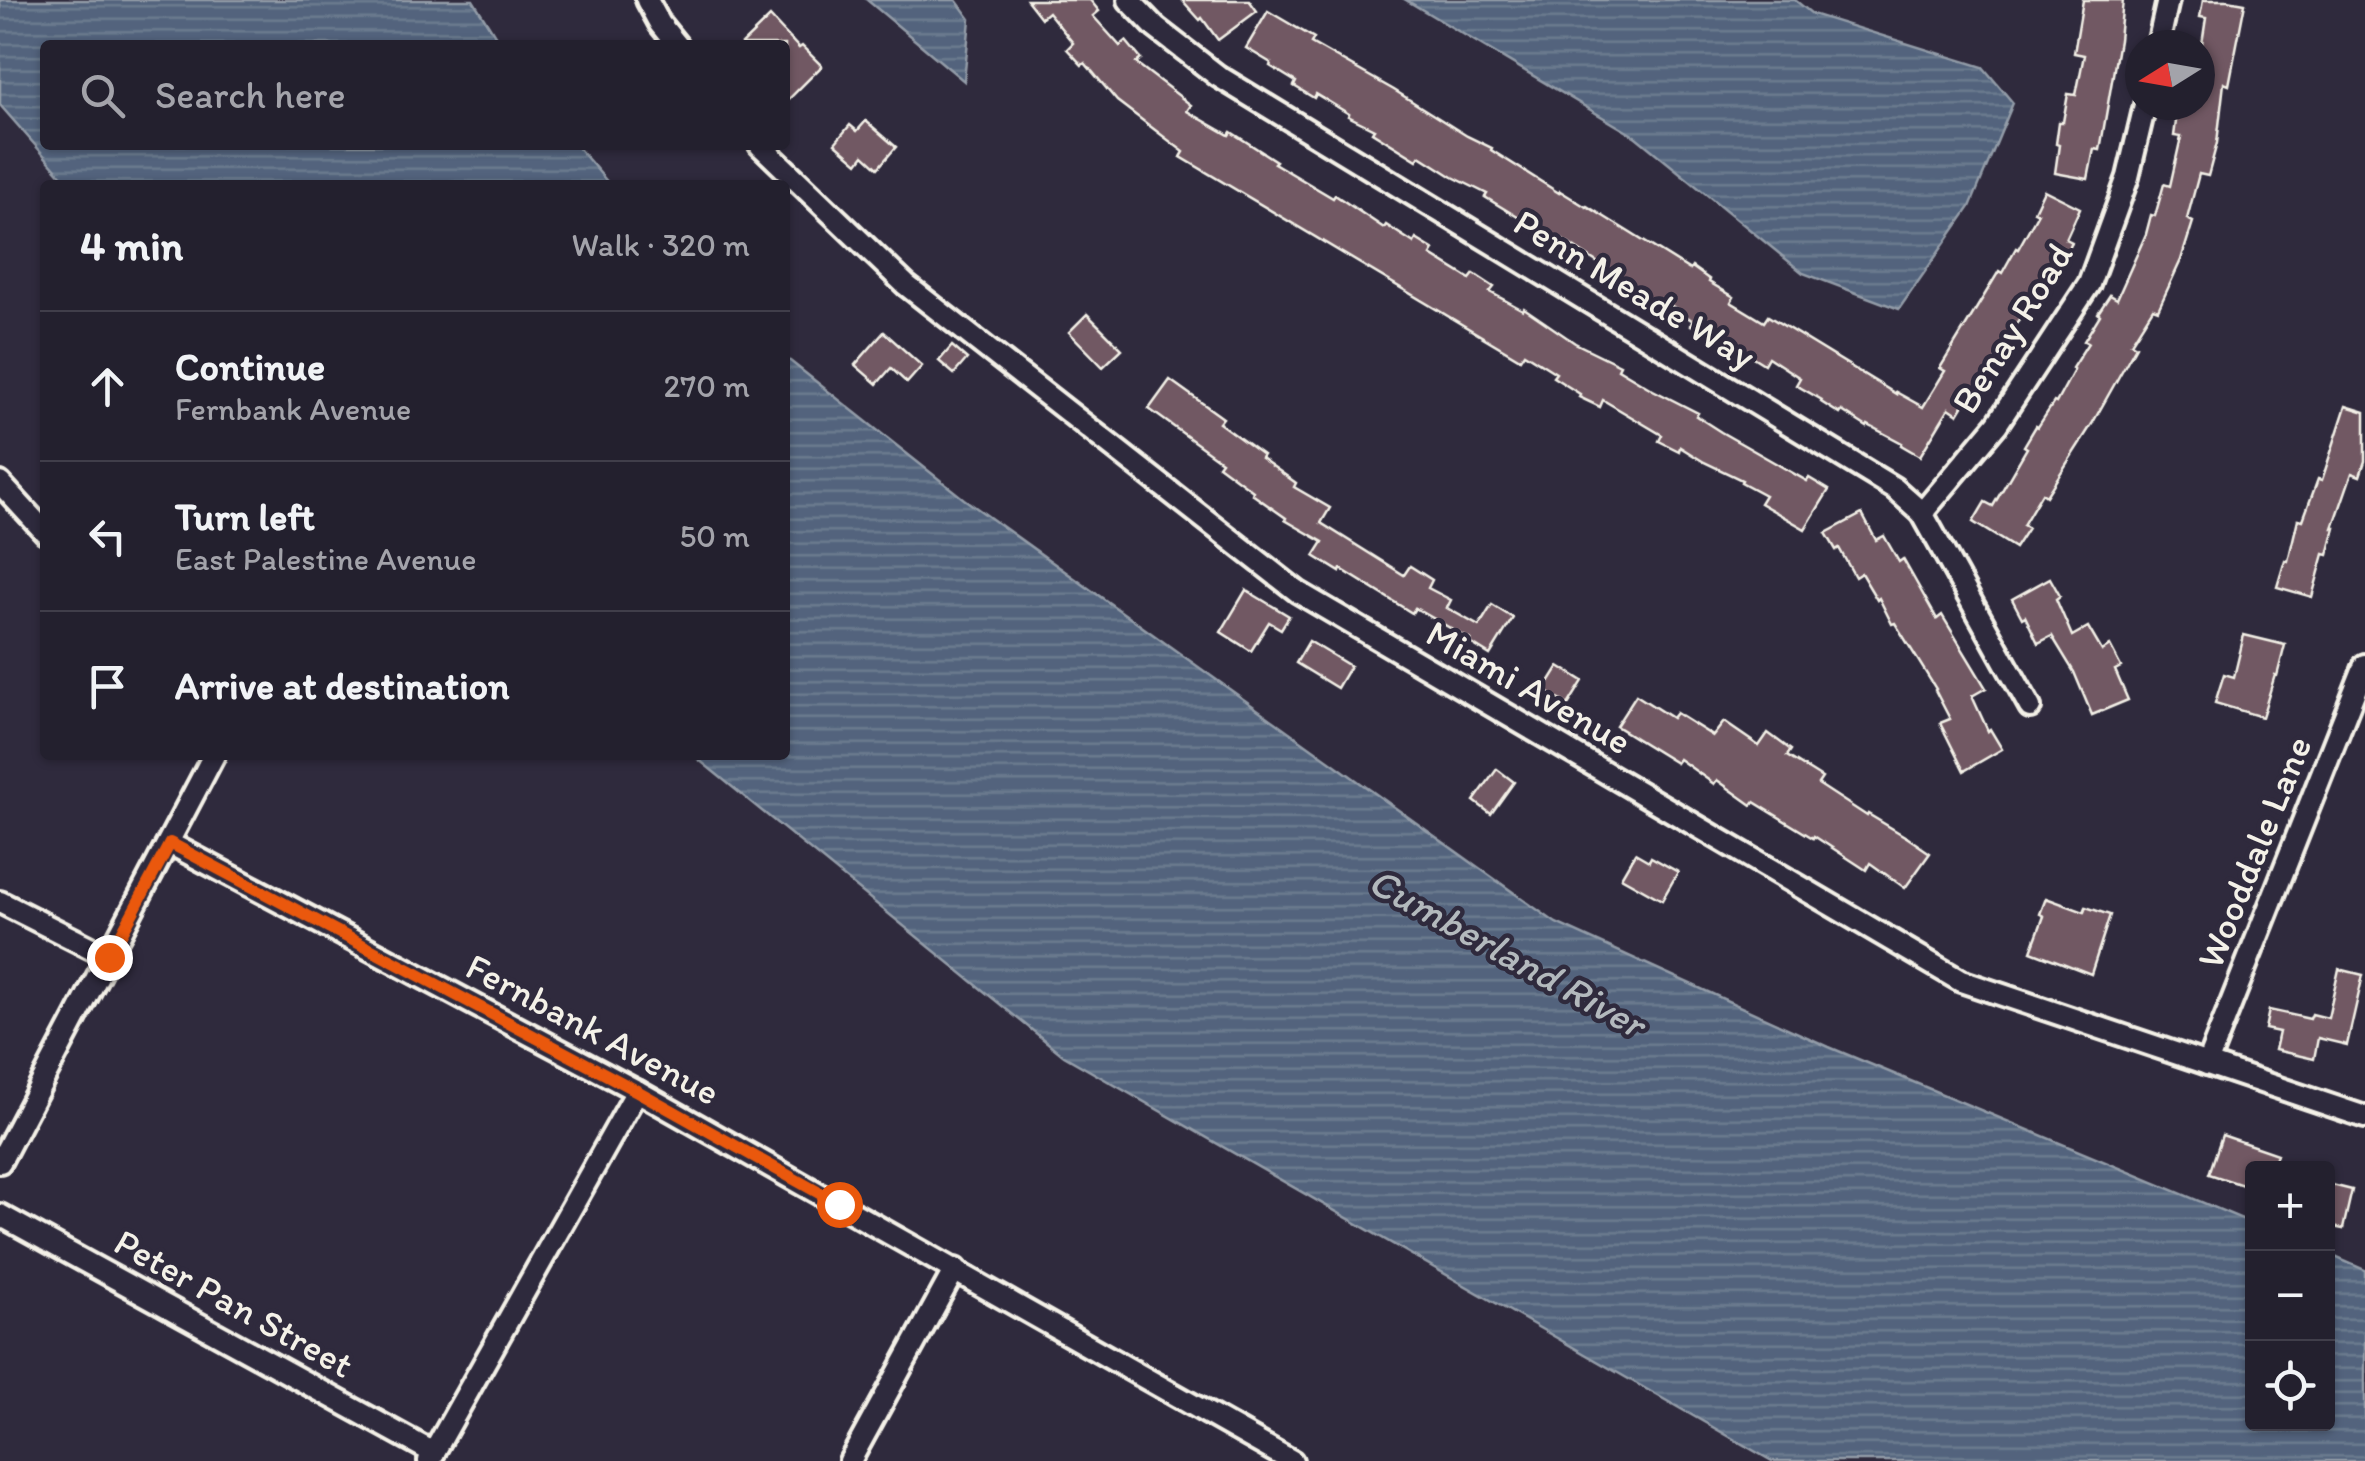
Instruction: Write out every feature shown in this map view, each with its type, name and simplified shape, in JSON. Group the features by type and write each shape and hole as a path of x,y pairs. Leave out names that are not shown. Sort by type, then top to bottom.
{"street":[{"path":"647,0 674,40"},
{"name":"Penn Meade Way","path":"1129,0 1156,28 1218,76 1894,488 1922,512 2030,707"},
{"path":"2161,30 2168,0"},
{"name":"Benay Road","path":"1922,512 1997,424 2089,284 2128,177 2141,120"},
{"name":"Miami Avenue","path":"765,150 906,284 1298,592 1961,980 2365,1117"},
{"path":"0,483 40,527"},
{"name":"Wooddale Lane","path":"2207,1064 2365,665"},
{"path":"0,1162 212,760"},
{"name":"Fernbank Avenue","path":"170,843 637,1091 955,1269 1280,1458"},
{"path":"0,902 109,957"},
{"path":"431,1457 637,1091"},
{"name":"Peter Pan Street","path":"0,1214 431,1457"},
{"path":"850,1461 955,1269"}],"water":[{"path":"0,0 473,0 498,40 40,40 40,150 580,150 606,180 66,180 0,105"},
{"path":"867,0 956,0 970,19 964,81"},
{"path":"1406,0 1795,0 1812,14 1983,67 2013,103 1970,207 1899,309 1803,273 1636,137"},
{"name":"Cumberland River","path":"790,361 964,499 1556,923 1829,1047 2245,1220 2245,1431 2335,1431 2335,1257 2365,1270 2365,1461 1772,1461 1064,1056 699,760 790,760"}],"building":[{"path":"1027,0 1090,0 1099,11 1093,16 1120,46 1126,41 1141,59 1136,63 1191,105 1187,111 1229,135 1231,132 1274,163 1333,198 1335,195 1384,228 1386,225 1414,243 1416,239 1434,250 1431,255 1470,279 1474,274 1494,287 1490,292 1620,365 1618,369 1698,413 1696,416 1721,432 1829,490 1805,529 1760,503 1765,495 1742,480 1680,447 1679,451 1659,441 1662,435 1603,400 1600,407 1579,397 1553,377 1556,373 1524,353 1520,359 1181,157 1184,152 1117,101 1085,63 1082,65 1067,49 1073,43 1048,12 1041,18"},
{"path":"1182,0 1249,0 1257,11 1218,40"},
{"path":"2083,0 2123,0 2100,150 2094,149 2088,179 2055,173 2059,122 2063,122 2068,94 2076,95 2084,55 2074,53"},
{"path":"2203,0 2245,3 2229,85 2224,83 2217,143 2208,176 2199,174 2187,219 2193,222 2181,260 2158,310 2153,308 2131,343 2136,346 2092,424 2046,496 2042,493 2015,548 1973,522 1985,502 1993,506 2036,426 2056,403 2088,343 2084,341 2098,313 2110,295 2117,299 2151,215 2155,216 2164,184 2170,186 2181,137 2174,136 2176,120 2215,120 2215,30 2204,30 2206,18 2200,17"},
{"path":"1268,11 1314,38 1311,43 1492,148 1559,193 1690,270 1692,267 1734,297 1731,302 1764,322 1768,316 1923,407 1945,371 1940,368 1999,271 2002,273 2018,249 2038,213 2034,211 2044,190 2080,208 2066,239 2072,242 2007,338 1980,393 1973,389 1958,414 1949,408 1920,456 1821,402 1796,385 1800,378 1768,357 1764,364 1713,332 1710,337 1662,299 1658,306 1558,237 1485,197 1487,194 1420,156 1417,160 1316,94 1314,98 1294,86 1296,82 1246,48"},
{"path":"770,17 822,66 790,98 790,40 746,40"},
{"path":"866,121 896,147 878,168 864,155 858,163 835,143 850,125 857,131"},
{"path":"1087,314 1122,349 1103,367 1069,332"},
{"path":"884,332 922,366 907,383 891,368 877,384 855,365"},
{"path":"952,346 967,359 954,374 939,361"},
{"path":"1170,380 1223,418 1219,423 1296,483 1294,487 1330,508 1321,523 1404,575 1410,566 1432,580 1428,588 1451,600 1447,608 1479,626 1492,605 1513,618 1490,655 1415,608 1412,613 1314,556 1323,542 1285,520 1218,465 1221,461 1149,409"},
{"path":"2346,406 2365,412 2365,461 2360,476 2352,473 2312,597 2277,587 2298,519 2303,520 2318,479 2322,480"},
{"path":"1862,514 1876,540 1884,536 1899,562 1903,559 1937,619 1942,615 1986,688 1972,696 1988,731 2002,749 1964,771 1940,723 1950,719 1936,689 1879,598 1861,573 1855,577 1826,533"},
{"path":"2050,578 2072,636 2088,627 2102,651 2110,646 2121,667 2115,670 2128,700 2092,715 2074,672 2052,636 2038,643 2025,616 2022,618 2012,599"},
{"path":"1246,590 1289,616 1281,629 1269,622 1251,651 1221,632"},
{"path":"2244,635 2285,645 2262,717 2215,703 2224,674 2234,677"},
{"path":"1309,641 1350,666 1337,688 1296,663"},
{"path":"1559,666 1583,681 1568,705 1544,690"},
{"path":"1636,695 1672,718 1676,713 1713,736 1724,722 1759,746 1768,733 1791,750 1787,756 1822,778 1818,784 1930,853 1905,888 1870,863 1866,870 1814,836 1754,802 1752,805 1717,780 1714,784 1679,759 1676,763 1616,726"},
{"path":"1497,769 1514,782 1491,814 1474,801"},
{"path":"1635,853 1678,872 1662,900 1621,877"},
{"path":"2046,898 2084,912 2086,907 2110,915 2091,974 2031,951"},
{"path":"2339,969 2363,975 2347,1045 2318,1038 2314,1059 2275,1050 2279,1032 2265,1029 2269,1010 2310,1019 2312,1014 2328,1018"},
{"path":"2222,1135 2277,1154 2274,1161 2245,1161 2245,1186 2209,1174"},
{"path":"2335,1186 2352,1190 2343,1229 2335,1227"}],"route":[{"path":"109,957 170,843 637,1091 839,1204"}]}
